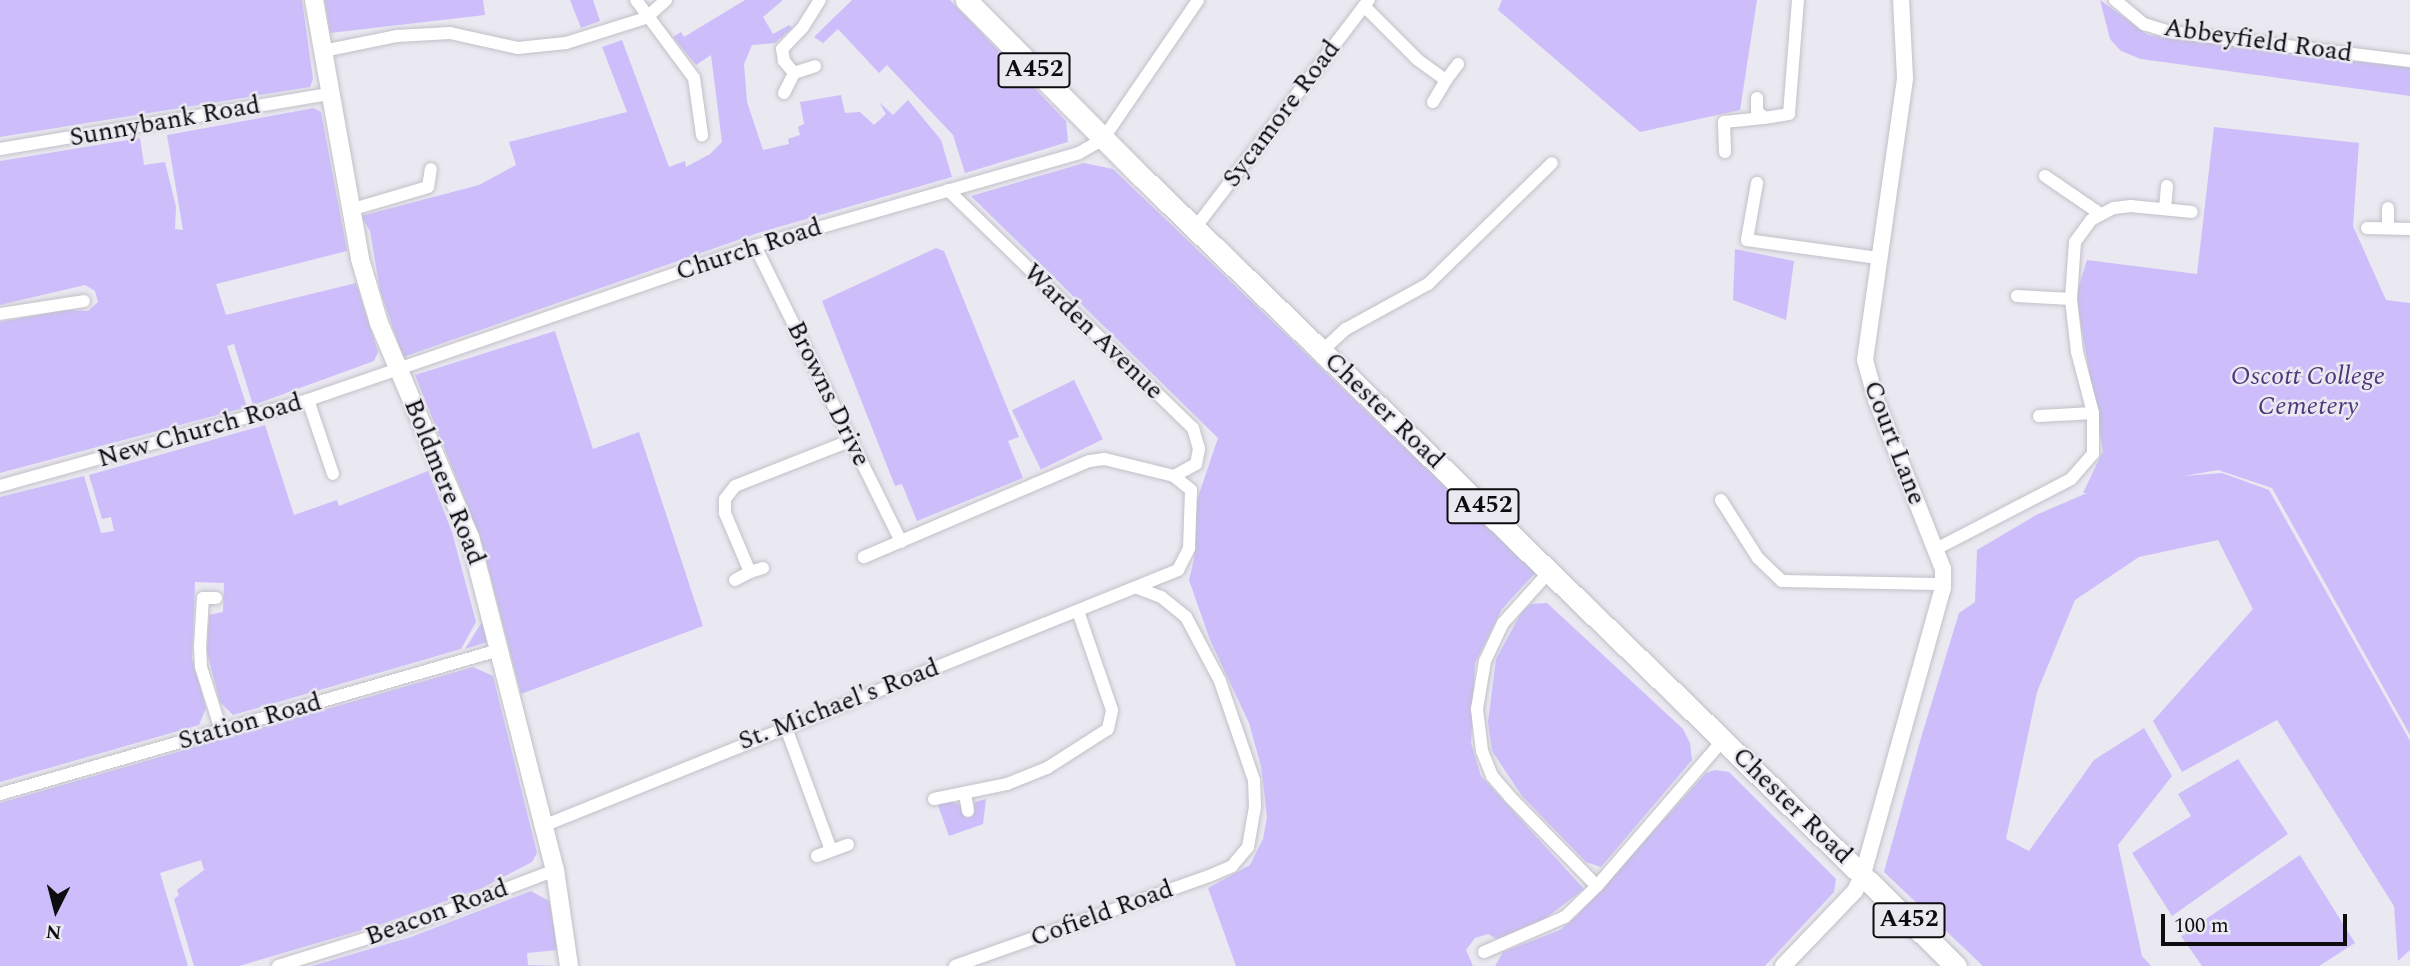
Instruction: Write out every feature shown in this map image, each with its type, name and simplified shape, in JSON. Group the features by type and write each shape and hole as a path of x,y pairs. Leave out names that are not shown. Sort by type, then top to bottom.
{"highway":[{"name":"Chester Road","path":"966,0 1102,139 1956,966"}],"main road":[{"name":"Boldmere Road","path":"314,0 350,210 369,289 398,369 470,537 555,870 569,966"}],"street":[{"path":"636,0 646,18 694,78 702,135"},
{"path":"323,51 397,36 450,33 528,48 585,40 646,18 667,0"},
{"path":"794,73 784,61 782,49 803,27 820,0"},
{"path":"1102,139 1198,0"},
{"path":"1725,152 1724,122 1789,114 1798,0"},
{"name":"Court Lane","path":"1783,966 1855,891 1863,874 1943,588 1936,549 1867,376 1878,258 1905,78 1901,0"},
{"name":"Abbeyfield Road","path":"2115,0 2144,24 2171,32 2410,61"},
{"path":"1366,3 1418,61 1446,80"},
{"name":"Sycamore Road","path":"1195,228 1366,3"},
{"path":"1433,102 1458,64"},
{"path":"784,93 794,73 815,66"},
{"name":"Sunnybank Road","path":"0,149 330,94"},
{"path":"1758,98 1757,111 1765,118"},
{"name":"Church Road","path":"398,369 755,246 1066,158 1102,139"},
{"path":"1322,351 1346,329 1428,285 1552,163"},
{"path":"350,210 428,187 431,169"},
{"path":"2045,176 2071,184 2099,214"},
{"path":"1757,183 1746,240 1878,258"},
{"path":"2165,209 2167,186"},
{"name":"Warden Avenue","path":"948,190 1194,428 1199,449 1196,464 1174,476"},
{"path":"1936,549 2071,479 2093,454 2092,413 2077,352 2071,299 2075,242 2099,214 2131,206 2192,212"},
{"path":"2388,208 2388,228"},
{"path":"2367,228 2410,229"},
{"name":"Browns Drive","path":"755,246 901,542"},
{"path":"2017,296 2071,299"},
{"path":"0,314 84,301"},
{"name":"New Church Road","path":"0,485 308,400 398,369"},
{"path":"308,400 333,474"},
{"path":"2039,416 2092,413"},
{"path":"750,572 725,513 725,499 735,486 852,440"},
{"path":"864,558 1089,461 1104,459 1174,476"},
{"name":"St. Michael's Road","path":"543,826 785,725 1178,570 1186,556 1191,490 1174,476"},
{"path":"1721,500 1758,558 1782,581 1936,584 1943,588"},
{"path":"735,580 763,568"},
{"path":"1550,571 1503,623 1485,661 1477,709 1482,751 1492,776 1597,886"},
{"name":"Cofield Road","path":"956,966 1209,876 1232,866 1248,847 1255,807 1254,780 1220,681 1186,617 1161,597 1137,588"},
{"path":"216,598 203,597 200,647 221,730"},
{"path":"934,799 1007,784 1046,768 1108,729 1112,709 1078,611"},
{"name":"Station Road","path":"0,794 499,650"},
{"path":"785,725 831,850"},
{"path":"1484,952 1565,917 1597,886 1723,740"},
{"path":"965,794 968,811"},
{"path":"817,856 848,845"},
{"name":"Beacon Road","path":"285,965 419,922 555,870"}],"green space":[{"path":"0,0 302,0 313,79 310,87 0,137"},
{"path":"325,0 483,0 485,15 330,33"},
{"path":"570,0 593,0 600,21 581,28"},
{"path":"745,0 783,0 763,17 773,34 789,25 792,28 775,43 752,45 744,64 747,102 763,150 789,144 788,139 800,135 798,127 804,124 800,102 841,95 845,113 860,112 874,125 886,114 879,102 893,115 908,100 941,140 952,177 758,233 403,357 380,290 370,231 361,216 479,185 516,165 509,142 627,112 602,47 622,40 669,167 685,161 686,167 710,154 722,142 711,55 696,65 673,37 681,32 684,37"},
{"path":"852,0 950,0 1066,121 1068,142 965,173 953,135 887,65 879,73 838,29 823,43 814,37"},
{"path":"1502,0 1757,0 1740,110 1640,132 1498,10"},
{"path":"2100,0 2148,35 2410,68 2410,96 2141,59 2121,51 2110,39"},
{"path":"314,108 321,112 347,251 216,284 226,315 356,283 378,352 374,361 253,405 234,344 227,346 247,407 0,473 0,322 67,310 88,311 98,302 95,291 85,285 0,305 0,161 140,138 144,165 165,162 176,207 175,229 183,230 167,135"},
{"name":"Oscott College Cemetery","path":"2214,127 2359,143 2353,226 2386,300 2410,303 2410,735 2272,488 2218,470 2184,476 2222,473 2269,490 2410,741 2410,950 2398,961 2394,906 2277,720 2182,772 2153,721 2253,609 2218,540 2139,557 2075,600 2037,692 2006,839 2029,851 2094,760 2144,728 2172,776 2118,845 2142,956 2151,966 1983,966 1884,872 1959,613 1975,602 1977,550 2036,515 2087,493 2083,493 2103,451 2076,296 2087,260 2197,274"},
{"path":"1084,163 1113,169 1535,573 1502,609 1475,663 1471,743 1481,776 1584,889 1546,918 1497,939 1488,934 1475,938 1466,950 1473,966 1236,966 1208,888 1250,865 1263,839 1267,817 1261,766 1249,723 1210,640 1189,580 1194,559 1195,506 1218,438 971,196"},
{"path":"936,248 944,251 1019,437 1008,441 1023,478 917,521 902,484 895,486 822,301"},
{"path":"1735,249 1794,261 1786,320 1733,300"},
{"path":"555,331 593,449 639,432 703,626 521,694 481,539 415,375"},
{"path":"1074,380 1103,439 1041,470 1012,410"},
{"path":"265,425 294,515 337,500 339,506 428,471 452,532 476,622 461,649 233,715 220,702 207,652 209,615 223,612 224,583 195,582 192,659 206,708 199,725 0,782 0,497 84,476 101,533 114,531 111,517 102,519 89,475"},
{"path":"1547,603 1683,729 1690,743 1692,760 1601,867 1586,862 1522,796 1492,751 1488,722 1496,659 1521,613 1531,604"},
{"path":"482,622 487,642 465,649"},
{"path":"473,667 493,676 537,853 532,862 482,888 379,925 239,966 194,966 174,899 179,895 177,890 204,870 201,860 160,873 188,966 0,966 0,803"},
{"path":"2238,759 2288,834 2172,916 2132,853 2191,816 2178,794"},
{"path":"1715,770 1729,772 1836,879 1834,892 1765,966 1495,966 1503,952 1560,930 1576,917 1706,773"},
{"path":"935,797 959,804 966,818 973,816 975,802 986,799 983,824 949,836"},
{"path":"2300,855 2355,943 2319,966 2202,966 2181,936"},
{"path":"531,891 549,901 558,950 527,953 528,965 560,966 312,966 411,937"}]}
